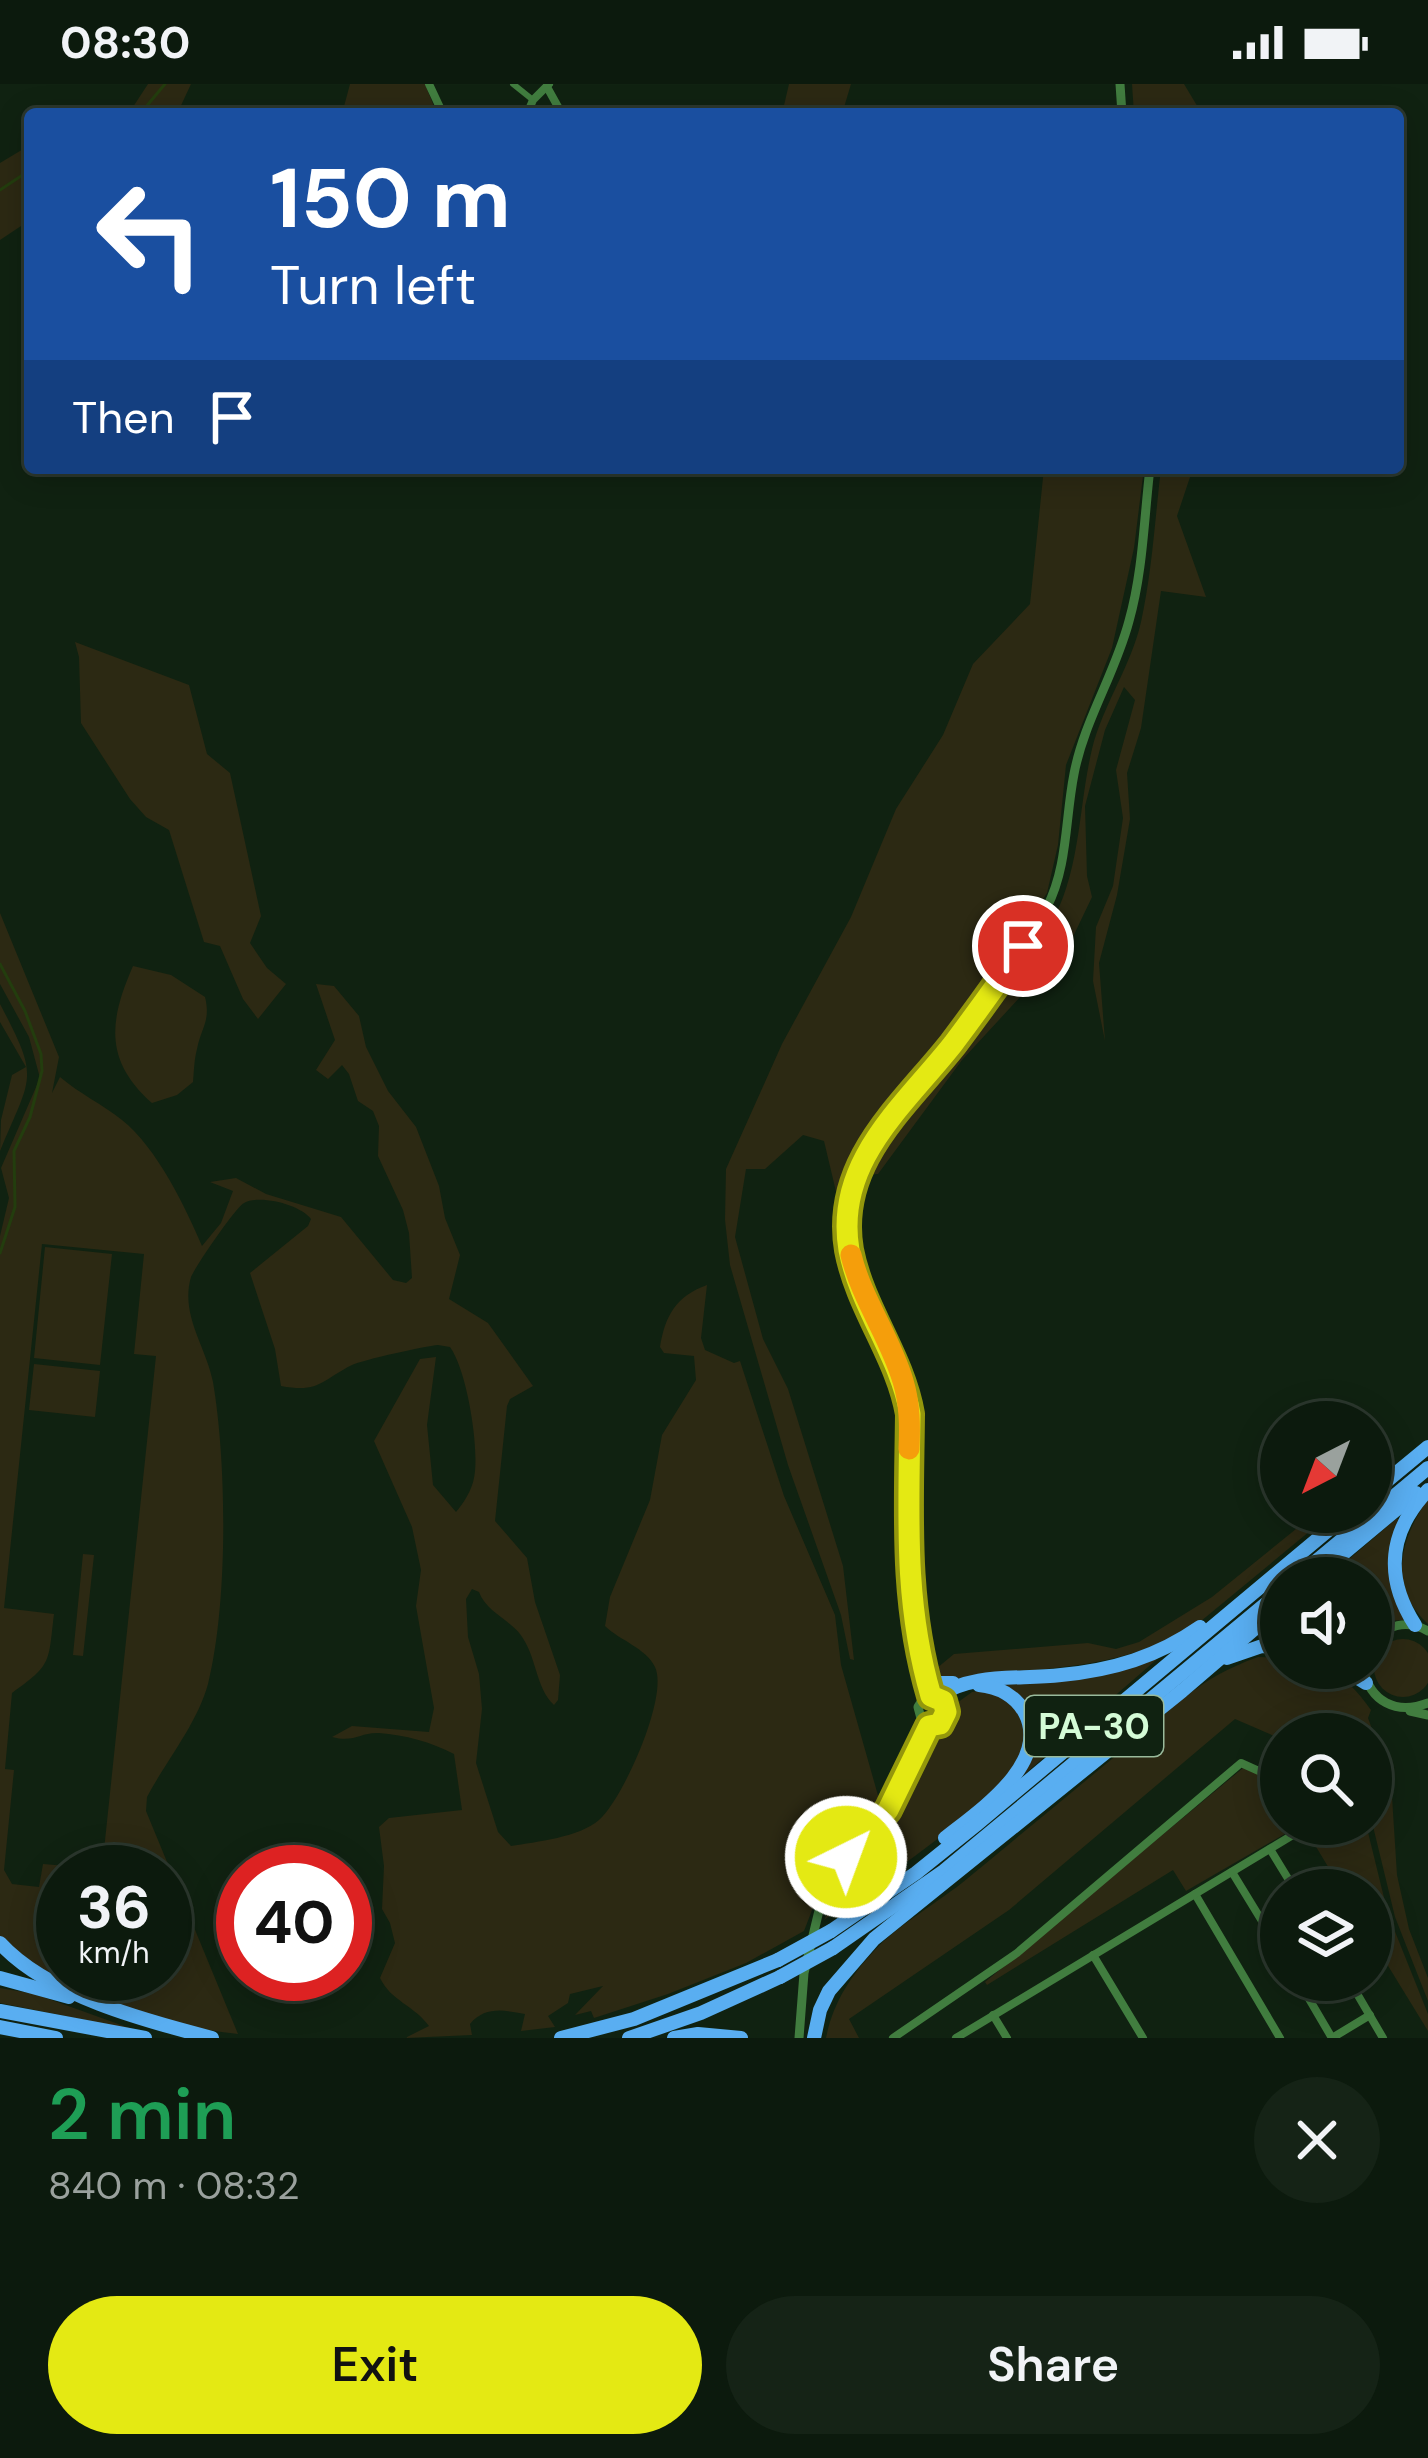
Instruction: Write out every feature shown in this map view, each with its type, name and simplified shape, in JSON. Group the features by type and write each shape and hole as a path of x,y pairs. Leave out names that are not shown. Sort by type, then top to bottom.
{"highway":[{"path":"1392,1477 1428,1447"},
{"path":"1321,1557 1428,1468"},
{"path":"1340,1557 1428,1486"},
{"path":"1422,1628 1397,1590 1394,1548 1403,1522 1428,1486"},
{"name":"PA-30","path":"629,2038 701,2013 780,1977 832,1939 850,1918 977,1825 1324,1533"},
{"path":"925,1674 938,1683 958,1683 1090,1672 1149,1657 1197,1630 1264,1574 1300,1553"},
{"name":"PA-30","path":"561,2038 634,2019 832,1939 850,1938 944,1871 1260,1608"},
{"path":"814,2038 820,2010 857,1956 1260,1624"},
{"path":"1216,1663 1260,1647"},
{"path":"933,1699 958,1683"},
{"path":"850,1918 996,1793 1029,1750 1028,1719 1017,1700 999,1689 967,1687 933,1699"},
{"path":"850,1938 901,1918"},
{"path":"0,1943 34,1971 75,1991 154,2023 212,2038"},
{"path":"0,1978 68,1996 143,2027 194,2038"},
{"path":"0,2011 145,2038"},
{"path":"0,2027 56,2038"},
{"path":"674,2038 698,2034 741,2038"}],"street":[{"path":"513,84 533,100"},
{"path":"530,108 548,86"},
{"path":"925,1724 945,1719 925,1674 906,1545 907,1396 856,1279 847,1215 854,1178 869,1145 953,1043 1049,904 1065,849 1073,776 1083,738 1130,619 1149,474"},
{"path":"1392,1627 1422,1628"},
{"path":"920,1647 933,1699"},
{"path":"1371,1689 1399,1708 1428,1715"},
{"path":"925,1724 917,1710 933,1699"},
{"path":"1399,1708 1428,1703"},
{"path":"799,2038 816,1912 832,1876 888,1810 925,1724"},
{"path":"893,2038 1017,1954 1241,1763 1260,1772"},
{"path":"956,2038 1277,1845"},
{"path":"1270,1849 1282,1869"},
{"path":"1232,1872 1260,1918"},
{"path":"1195,1894 1280,2038"},
{"path":"1094,1955 1143,2038"},
{"path":"1310,2001 1332,2038 1370,2015"},
{"path":"1362,2001 1384,2038"},
{"path":"994,2015 1007,2038"}],"shaded area":[{"path":"148,84 191,84 180,108 133,107"},
{"path":"350,84 425,84 435,108 344,108"},
{"path":"789,84 851,84 844,108 783,108"},
{"path":"1132,84 1184,84 1198,108 1134,108"},
{"path":"24,149 24,224 0,240 0,163"},
{"path":"1043,474 1143,474 1134,548 1112,648 1066,765 1058,845 1047,893 989,983 866,1136 838,1200 824,1141 803,1135 765,1169 746,1169 735,1237 763,1339 788,1389 843,1566 854,1660 788,1465 730,1265 726,1169 782,1044 851,917 896,809 943,735 973,664 1030,604"},
{"path":"1160,474 1191,474 1177,516 1206,597 1161,591 1141,728 1127,773 1130,819 1099,963 1105,1041 1093,981 1096,927 1113,886 1123,818 1116,770 1135,700 1124,687 1105,730 1085,806 1092,897 1070,943 962,1060 878,1174 866,1175 1029,958 1060,905 1073,862 1092,749 1131,654 1151,565"},
{"path":"75,642 189,685 207,754 230,773 261,916 250,943 267,968 286,984 258,1019 243,999 220,946 204,942 169,830 146,817 130,799 81,723"},
{"path":"0,913 59,1057 52,1093 60,1077 135,1132 169,1178 202,1246 221,1223 233,1191 210,1182 236,1178 266,1194 341,1217 393,1280 406,1283 412,1278 409,1233 378,1156 379,1126 373,1111 358,1101 342,1065 328,1079 316,1070 335,1040 316,984 334,986 359,1016 366,1047 388,1091 416,1127 439,1186 460,1255 449,1299 488,1323 533,1386 510,1399 507,1406 495,1521 527,1558 535,1602 560,1675 554,1705 520,1634 479,1592 472,1589 466,1599 482,1709 476,1763 498,1832 511,1846 569,1835 599,1820 620,1791 650,1723 658,1681 655,1667 605,1626 610,1597 650,1500 662,1435 696,1380 694,1356 664,1353 660,1347 665,1326 680,1301 707,1285 701,1338 705,1350 734,1363 740,1361 784,1496 835,1615 841,1665 881,1806 827,1871 804,1931 746,1963 594,2018 591,2011 575,2015 603,1986 570,1994 568,2003 548,2016 555,2027 521,2031 525,2014 495,2011 470,2024 472,2035 405,2038 429,2026 380,1978 395,1943 382,1909 379,1827 389,1818 462,1810 454,1754 389,1734 332,1737 352,1726 429,1732 434,1708 416,1606 421,1570 412,1527 374,1441 420,1359 436,1357 427,1425 433,1485 456,1512 474,1478 471,1411 456,1358 450,1347 438,1345 358,1363 312,1387 281,1386 275,1349 250,1273 311,1219 290,1205 260,1200 239,1207 191,1277 188,1291 213,1382 221,1453 219,1615 203,1699 147,1797 146,1811 160,1845 105,1845 156,1356 134,1354 144,1254 42,1244 4,1608 54,1614 46,1661 12,1693 5,1769 14,1770 4,1870 12,1884 36,1887 36,1965 0,1937 0,1236 9,1198 1,1168 40,1078 29,1037 0,984"},
{"path":"133,966 171,975 205,997 207,1005 193,1082 177,1095 152,1103 125,1071 115,1039 119,1005"},
{"path":"0,1004 21,1048 26,1064 27,1077 0,1151 1,1120 12,1075 26,1067 0,1022"},
{"path":"45,1247 112,1254 100,1365 34,1358"},
{"path":"34,1364 100,1371 95,1417 29,1410"},
{"path":"1428,1499 1428,1624 1407,1594 1402,1563 1410,1530"},
{"path":"1400,1519 1391,1557 1352,1557 1380,1533 1392,1533 1392,1522"},
{"path":"1291,1533 1308,1533 1279,1557 1261,1557"},
{"path":"83,1554 94,1555 83,1656 73,1655"},
{"path":"1260,1558 1260,1572 1195,1626 1134,1653 1073,1666 946,1680 931,1673 954,1654 1088,1643 1116,1649 1139,1642 1212,1597"},
{"path":"1392,1561 1406,1620 1392,1621"},
{"path":"1392,1641 1414,1641 1429,1656 1429,1680 1414,1695 1392,1695 1384,1689 1392,1689"},
{"path":"1163,1654 1011,1786 1028,1754 1033,1730 1024,1709 998,1683 1104,1674"},
{"path":"1260,1657 1260,1689 1354,1689 1371,1710 1260,1713 1260,1730 1235,1719 1009,1910 849,2019 859,2038 826,2038 844,1991 884,1941 968,1878 1186,1696"},
{"path":"986,1690 1009,1703 1024,1725 1024,1748 1010,1773 933,1843 824,1920 845,1878 900,1808 929,1739 951,1723 957,1703 972,1692"},
{"path":"1243,1768 1260,1775 1260,1845 1266,1845 1186,1891 1173,1870 987,1985"},
{"path":"1392,1797 1397,1875 1409,1929 1428,1978 1428,2001 1395,1917 1392,1869 1383,1869 1378,1845 1392,1845"},
{"path":"1315,1845 1371,1845 1377,1869 1329,1869"},
{"path":"192,1922 216,1981 216,2001 224,2001 238,2034 173,2023 104,2001 192,2001"},
{"path":"1392,1924 1428,2014 1428,2031 1392,1972"},
{"path":"0,1988 35,1994 36,2001 54,2001 135,2030 0,2003"}],"waterway":[{"path":"145,108 165,84"},
{"path":"0,190 24,174"},
{"path":"0,964 25,1011 41,1054 42,1071 30,1117 14,1151 15,1207 0,1253"}],"slow traffic":[{"path":"851,1255 856,1279 907,1396 909,1449"}],"route":[{"path":"846,1857 888,1810 929,1726 940,1724 946,1712 943,1701 931,1696 913,1605 906,1545 907,1396 856,1279 849,1248 847,1215 854,1178 869,1145 953,1043 1023,946"}]}
